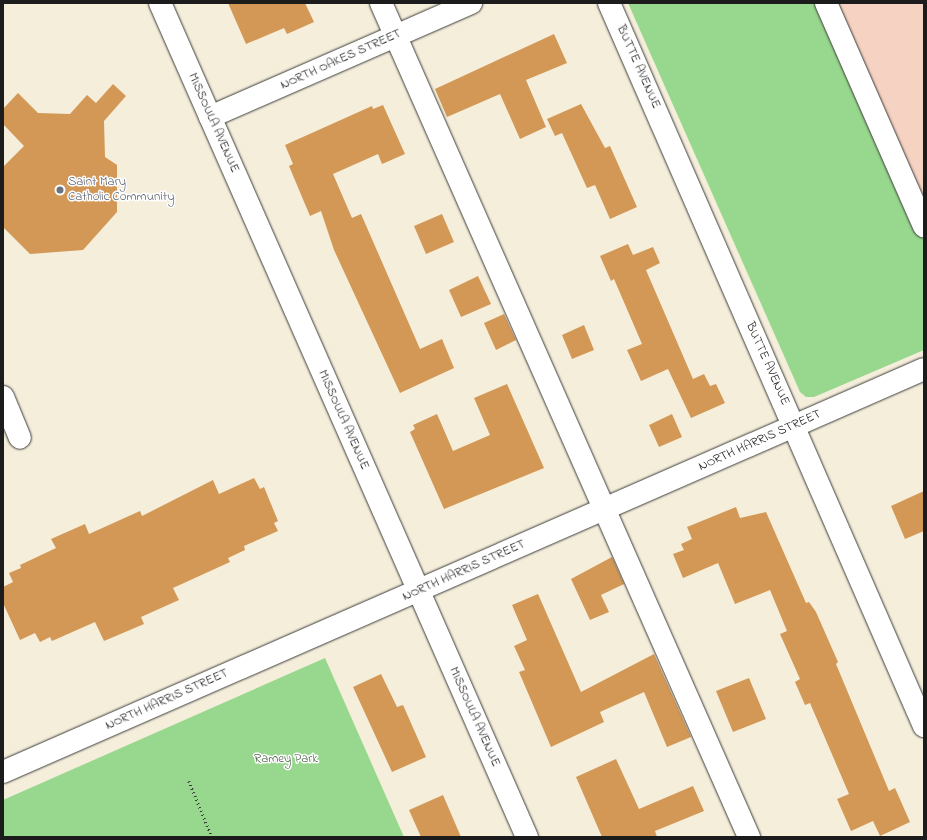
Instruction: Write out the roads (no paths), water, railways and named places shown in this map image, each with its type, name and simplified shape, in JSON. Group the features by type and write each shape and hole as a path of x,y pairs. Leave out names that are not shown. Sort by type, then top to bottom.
{"street":[{"name":"MISSOULA AVENUE","path":"160,3 527,837"},
{"path":"381,3 750,837"},
{"name":"NORTH OAKES STREET","path":"210,117 471,3"},
{"name":"BUTTE AVENUE","path":"610,3 924,726"},
{"path":"826,3 924,226"},
{"name":"NORTH HARRIS STREET","path":"3,772 924,369"},
{"path":"3,397 20,438"}],"place":[{"name":"Saint Mary Catholic Community","path":"60,190"}],"park label":[{"name":"Ramey Park","path":"286,759"}]}
